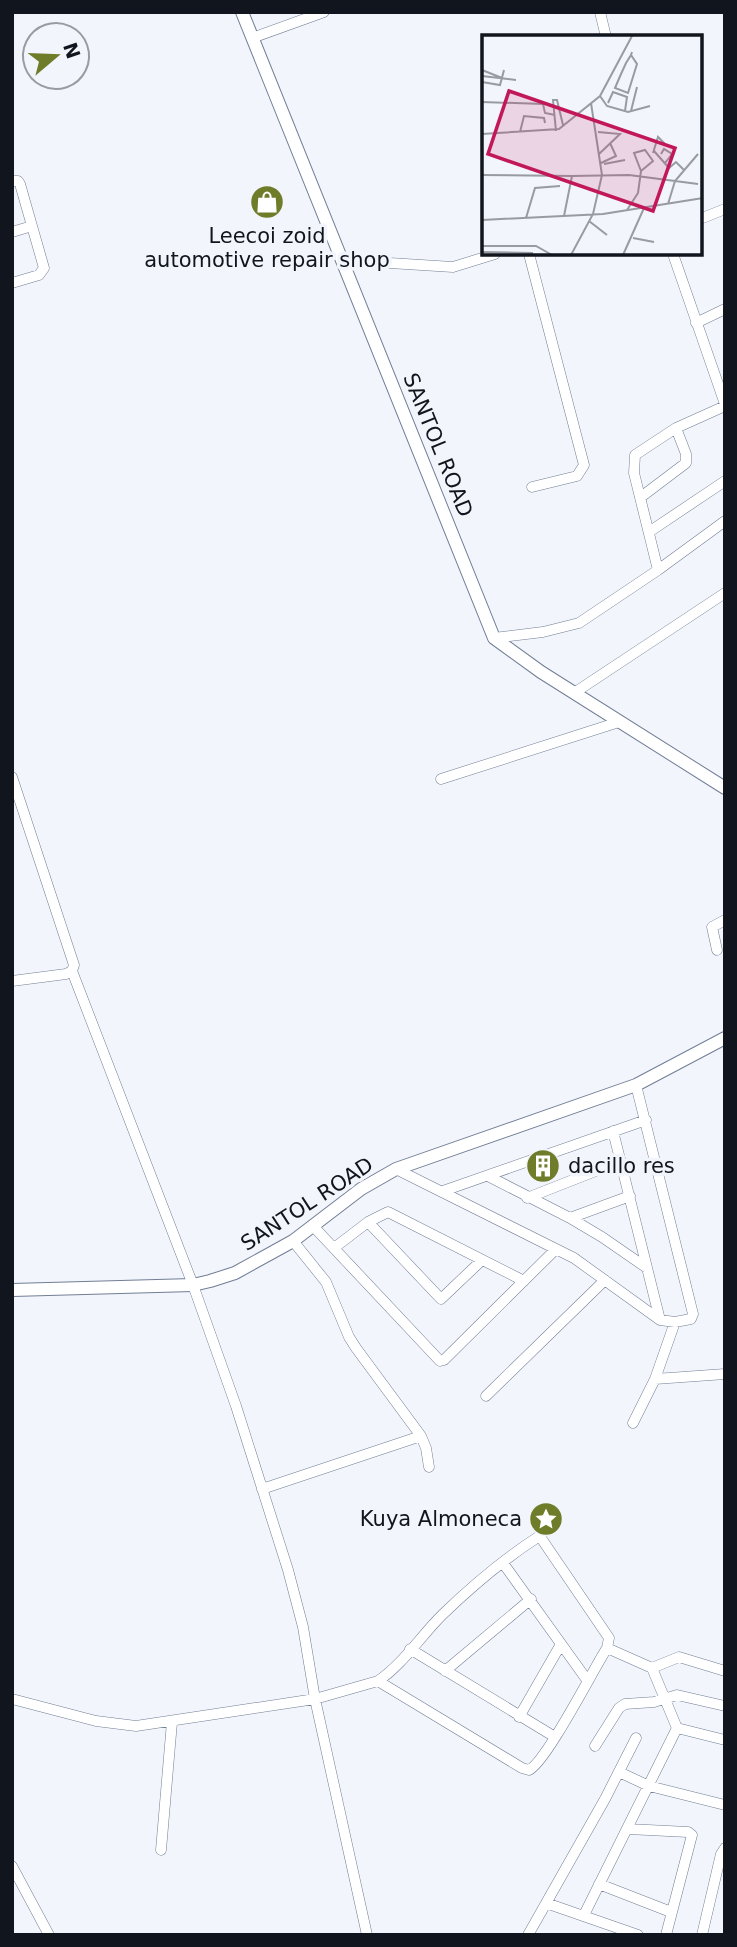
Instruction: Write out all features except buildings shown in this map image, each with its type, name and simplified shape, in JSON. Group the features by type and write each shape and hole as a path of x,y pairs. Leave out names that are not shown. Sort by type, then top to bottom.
{"street":[{"name":"SANTOL ROAD","path":"242,12 494,638 520,659 725,788"},
{"path":"252,37 324,12"},
{"path":"600,12 606,35"},
{"path":"12,181 18,181 20,184 44,268 42,272 12,283"},
{"path":"702,218 725,209"},
{"path":"12,232 32,226"},
{"path":"342,260 453,267 489,256"},
{"path":"530,256 584,465 578,476 532,487"},
{"path":"658,570 634,473 635,455 676,428 725,405 674,256"},
{"path":"696,323 725,309"},
{"path":"641,497 686,463 686,454 676,428"},
{"path":"649,532 725,481"},
{"path":"494,638 543,632 579,623 725,521"},
{"path":"574,693 725,593"},
{"path":"441,779 619,722"},
{"path":"12,777 73,957 72,971 193,1285 236,1406 288,1570 303,1627 315,1699 367,1935"},
{"path":"717,950 712,927 725,919"},
{"path":"12,981 72,971"},
{"name":"SANTOL ROAD","path":"12,1290 193,1285 235,1273 293,1241 361,1189 396,1169 636,1085 725,1038"},
{"path":"396,1169 556,1249 660,1320 675,1322 691,1319 693,1314 636,1085"},
{"path":"443,1191 646,1120"},
{"path":"613,1131 660,1320"},
{"path":"527,1198 621,1161"},
{"path":"488,1177 570,1218 647,1268"},
{"path":"570,1218 630,1196"},
{"path":"334,1248 368,1222 388,1212 395,1213 524,1282"},
{"path":"368,1222 439,1298 446,1297 482,1261"},
{"path":"313,1226 440,1361 556,1249"},
{"path":"293,1241 326,1282 356,1348 421,1436 429,1467"},
{"path":"486,1396 605,1280"},
{"path":"633,1423 655,1379 675,1322"},
{"path":"655,1379 725,1374"},
{"path":"262,1489 421,1436"},
{"path":"12,1699 115,1725 136,1726 315,1699 378,1681 390,1673 443,1614 537,1537 541,1538 607,1634 609,1642 555,1737 532,1769 525,1770 378,1681"},
{"path":"503,1563 587,1680"},
{"path":"445,1671 531,1599"},
{"path":"519,1717 561,1644"},
{"path":"584,1915 677,1728 652,1668 607,1648"},
{"path":"410,1649 555,1737"},
{"path":"652,1668 679,1657 725,1671"},
{"path":"595,1746 619,1708 631,1703 654,1702 677,1695 725,1706"},
{"path":"161,1850 172,1722"},
{"path":"677,1728 725,1740"},
{"path":"528,1935 636,1738"},
{"path":"619,1772 649,1786 724,1803"},
{"path":"628,1829 691,1833 666,1935"},
{"path":"702,1935 725,1848"},
{"path":"12,1866 49,1935"},
{"path":"599,1884 671,1912"},
{"path":"546,1903 638,1935"}],"place":[{"name":"Leecoi zoid automotive repair shop","path":"267,202"},
{"name":"dacillo res","path":"543,1166"},
{"name":"Kuya Almoneca","path":"546,1519"}]}
